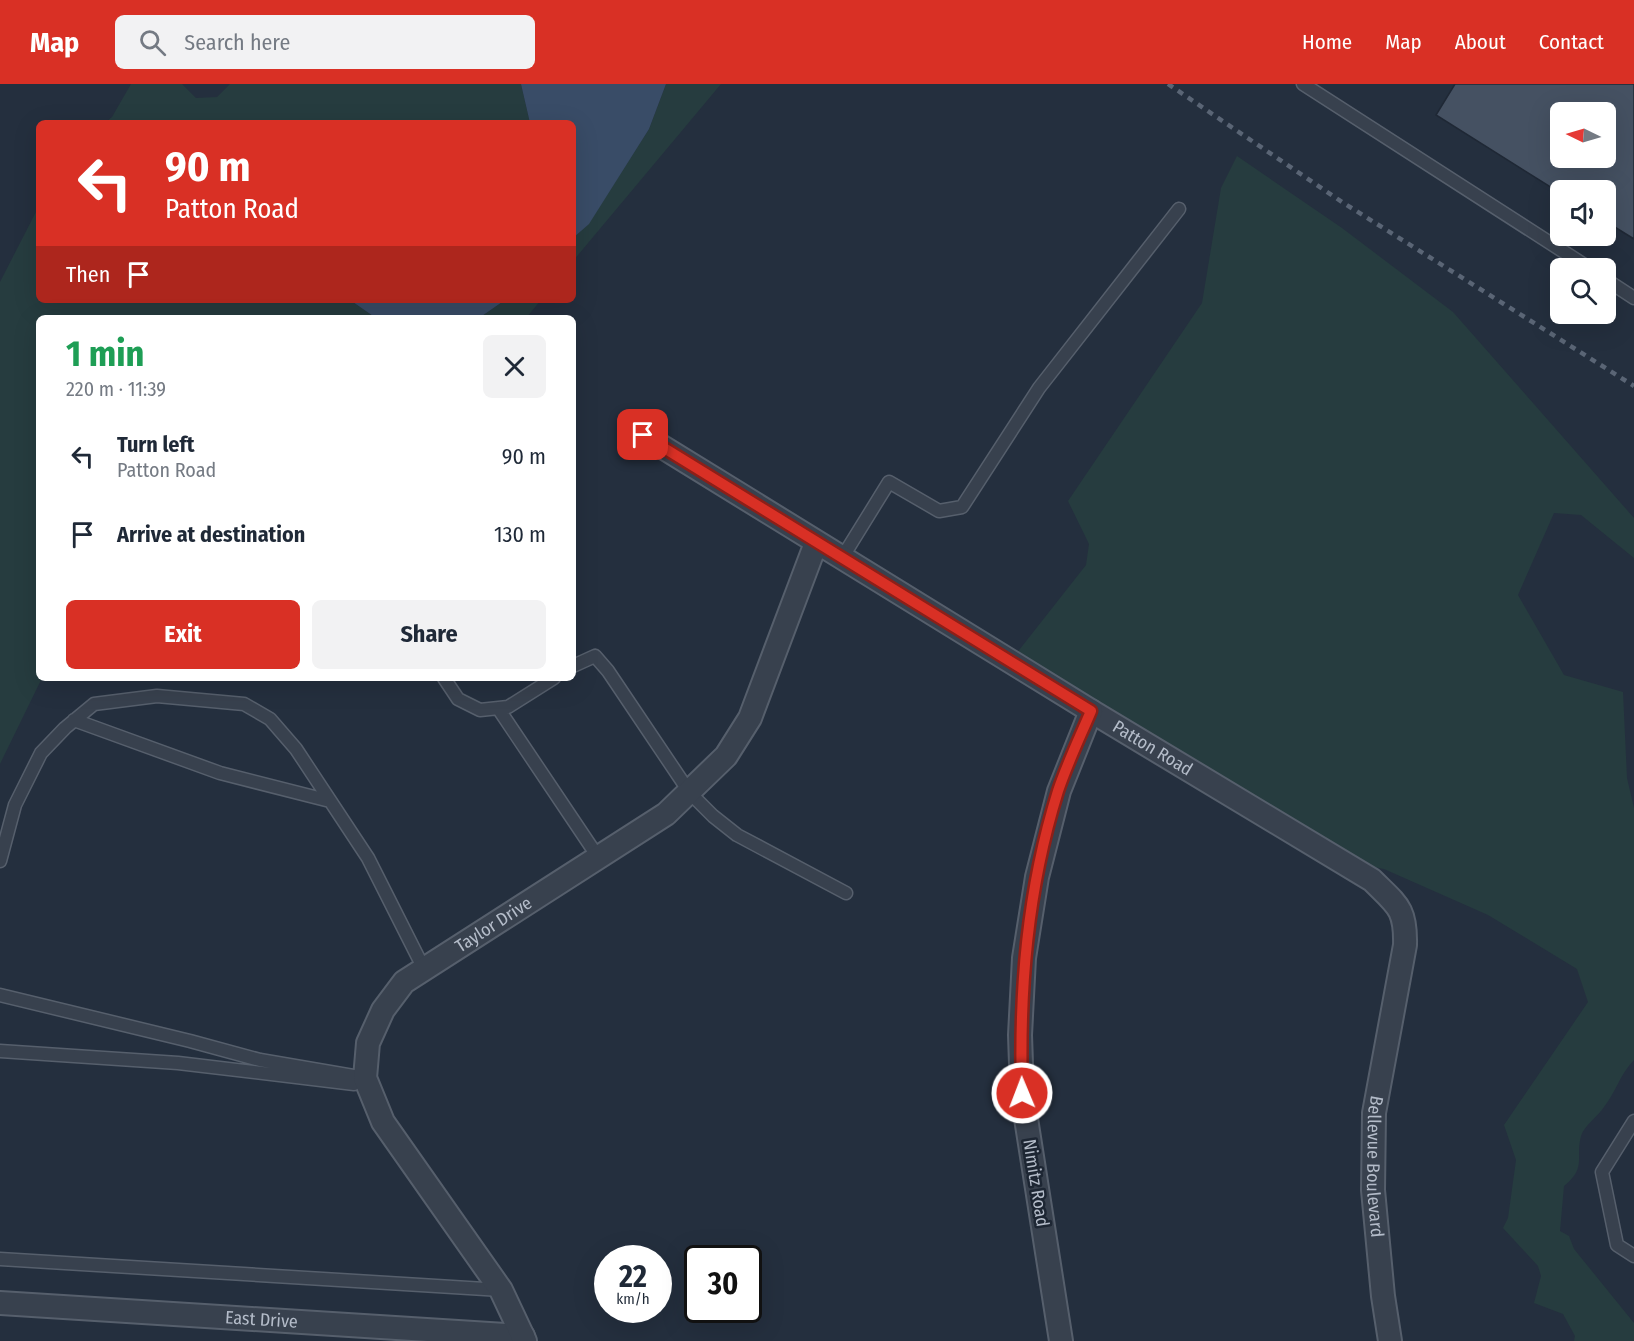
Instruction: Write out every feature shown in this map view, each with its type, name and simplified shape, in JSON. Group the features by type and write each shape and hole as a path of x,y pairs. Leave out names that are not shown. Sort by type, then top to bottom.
{"street":[{"name":"Patton Road","path":"643,435 1091,711 1372,880 1397,904 1405,922"},
{"name":"Taylor Drive","path":"524,1339 501,1290 383,1122 366,1082 368,1043 383,1010 404,982 666,814 726,756 750,718 816,543"},
{"name":"Nimitz Road","path":"1061,1341 1022,1093 1020,1035 1024,958 1037,877 1059,791 1091,711"},
{"name":"Bellevue Boulevard","path":"1390,1341 1383,1296 1374,1190 1374,1113 1405,945 1405,922"},
{"name":"East Drive","path":"0,1303 524,1339"}],"lane":[{"path":"1303,84 1573,258"},
{"path":"842,558 890,482 939,511 962,507 1039,388 1179,208"},
{"path":"1616,286 1634,298"},
{"path":"576,665 595,656 608,671 690,793 737,835 846,893"},
{"path":"446,681 458,699 480,710 508,707 549,681"},
{"path":"0,861 15,805 41,753 74,720 94,704 157,696 244,704 270,719 296,749 368,858 424,969"},
{"path":"498,708 598,857"},
{"path":"74,720 220,773 330,801"},
{"path":"0,995 260,1060 366,1082"},
{"path":"0,1051 178,1063 366,1082"},
{"path":"1634,1121 1602,1172 1617,1245 1634,1256"},
{"path":"0,1259 501,1290"}],"green space":[{"path":"131,84 182,84 196,98 217,97 230,84 521,84 529,120 108,120"},
{"path":"666,84 721,84 576,257 576,235 589,223 649,129"},
{"path":"1237,156 1342,228 1453,312 1634,518 1634,558 1581,515 1554,513 1518,595 1564,675 1623,692 1627,778 1634,808 1634,1060 1608,1101 1581,1136 1578,1168 1564,1186 1560,1231 1569,1236 1574,1249 1634,1323 1634,1341 1574,1341 1575,1336 1563,1314 1534,1303 1541,1276 1538,1266 1503,1228 1508,1218 1516,1160 1504,1125 1588,1002 1577,969 1488,915 1384,869 1359,864 1012,659 1086,565 1089,544 1068,501 1202,303 1221,188"},
{"path":"36,212 36,303 354,303 372,315 36,315 36,681 41,681 0,764 0,282"},
{"path":"501,303 538,303 528,315 483,315"}],"water":[{"path":"521,84 666,84 649,129 589,224 576,235 576,120 529,120"},
{"path":"354,303 501,303 483,315 372,315"}],"building":[{"path":"1455,84 1634,84 1634,239 1616,228 1616,180 1550,180 1550,187 1436,115"}],"railway":[{"path":"1168,84 1342,202 1634,386"}],"route":[{"path":"643,435 1091,711 1059,791 1037,877 1024,958 1020,1035 1022,1093"}]}
